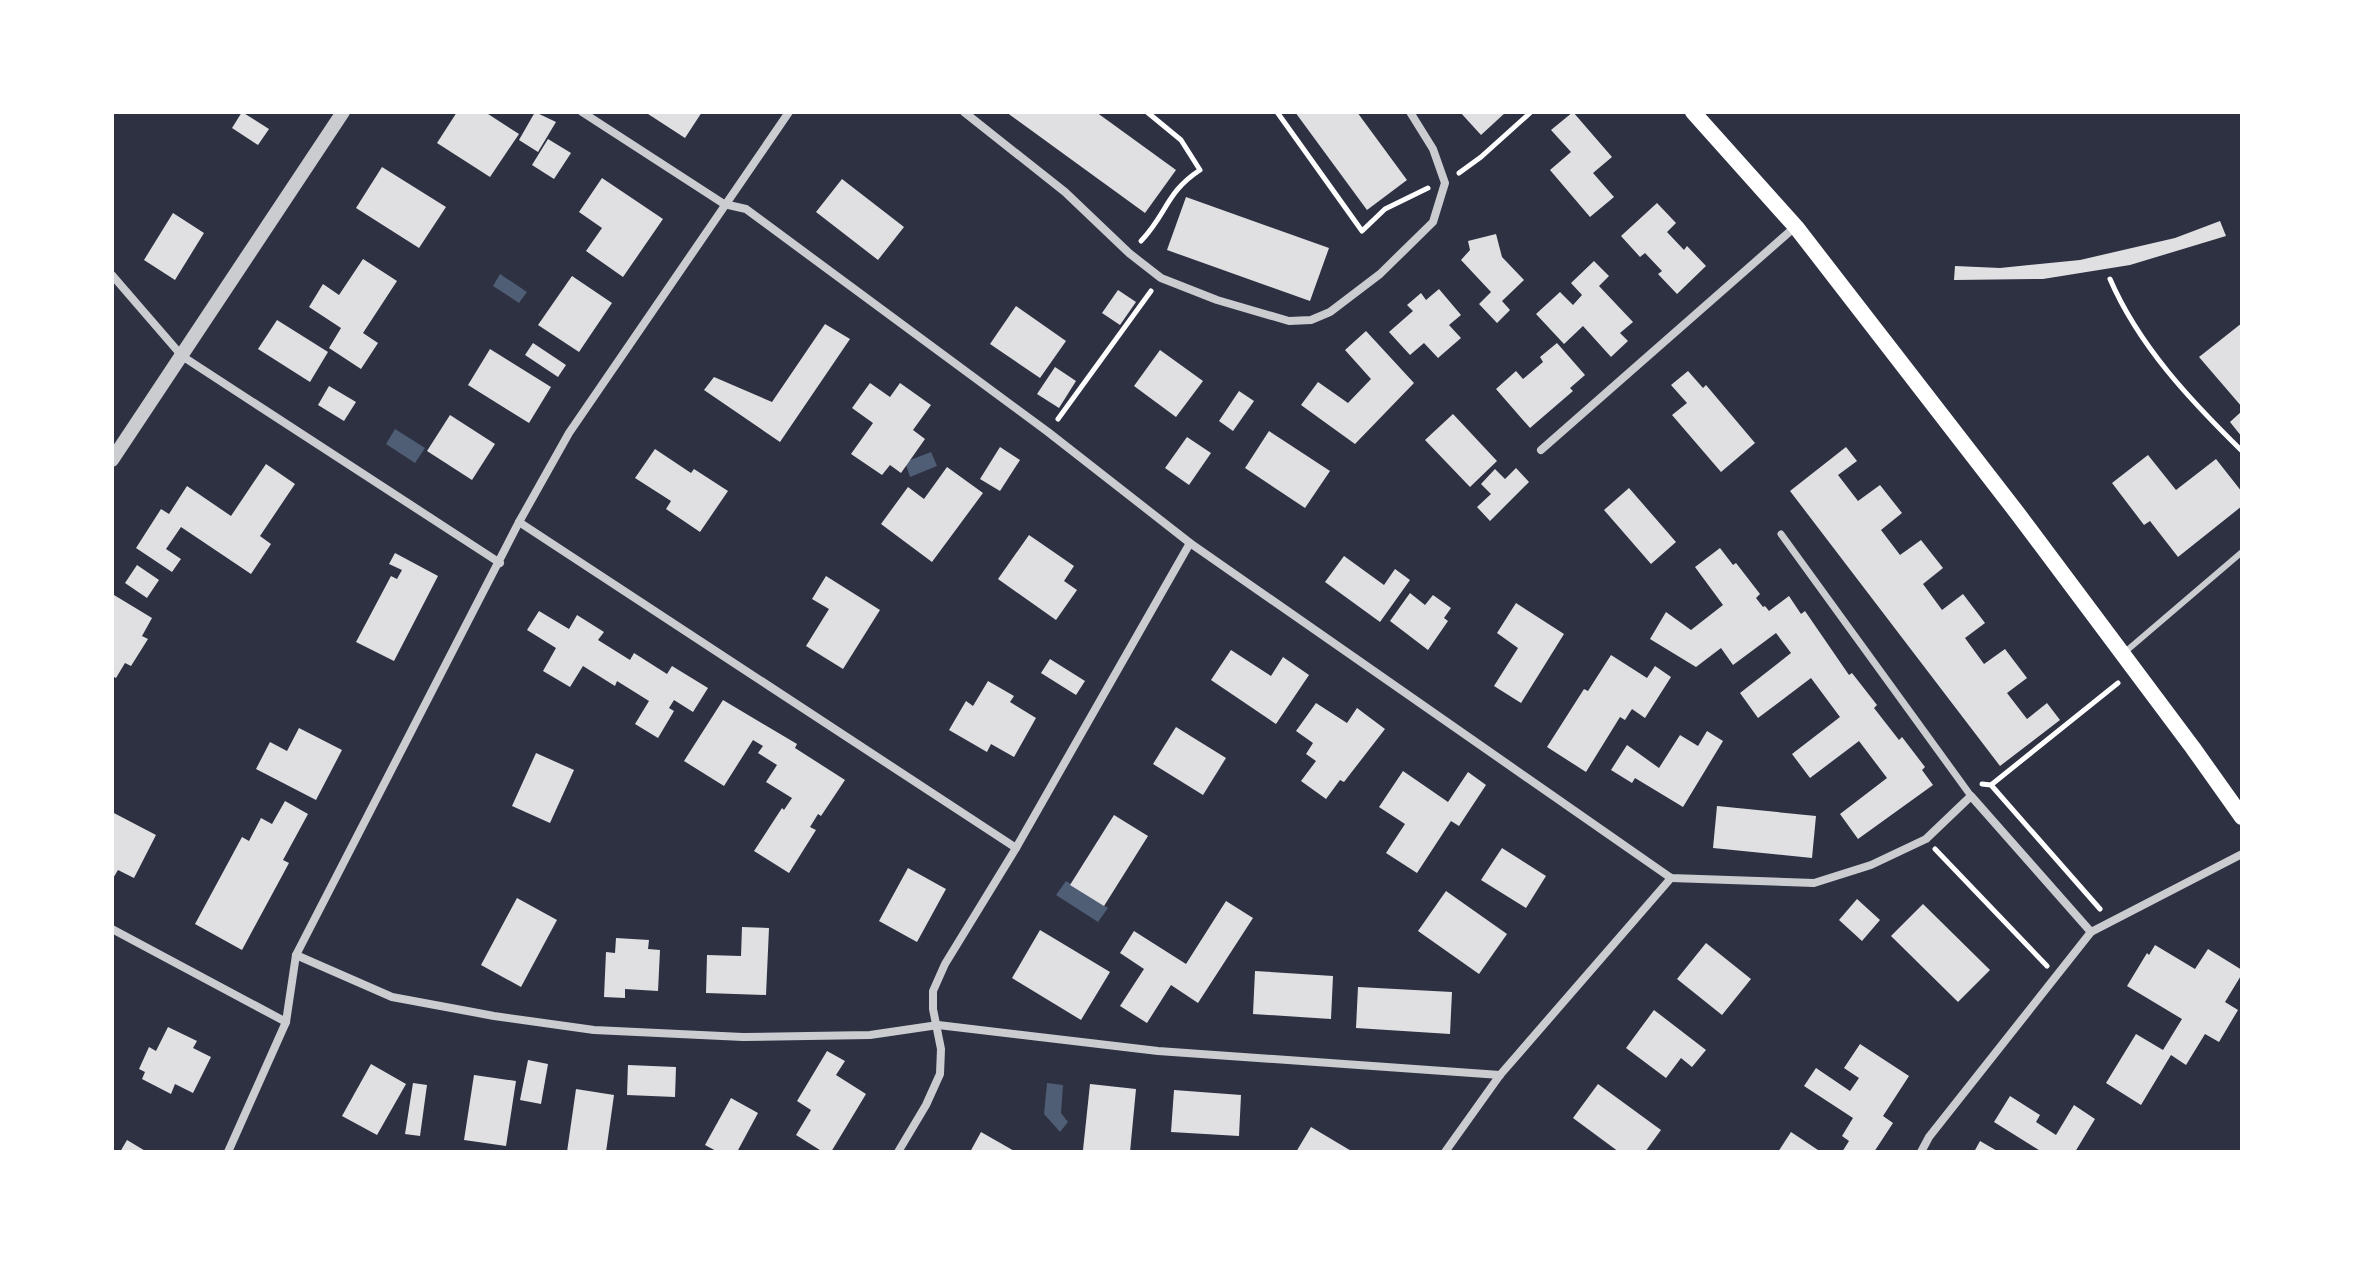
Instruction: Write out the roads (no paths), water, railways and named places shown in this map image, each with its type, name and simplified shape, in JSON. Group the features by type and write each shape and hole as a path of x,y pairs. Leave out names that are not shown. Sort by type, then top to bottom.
{"main road":[{"path":"1693,112 1796,227 2009,502 2242,817"}],"street":[{"path":"112,460 343,112"},
{"path":"582,112 724,204 746,209 1048,432 1190,543 1671,878 1814,883 1871,865 1926,839 1971,796"},
{"path":"228,1152 286,1022 296,955 519,522 569,433 789,112"},
{"path":"964,112 1065,192 1129,253 1161,278 1264,316 1289,321 1311,320 1330,312 1380,274 1433,222 1445,183 1433,149 1410,112"},
{"path":"1541,450 1796,227"},
{"path":"112,275 182,356 500,563"},
{"path":"519,522 1016,848"},
{"path":"1781,534 1971,796 2091,932"},
{"path":"898,1152 940,1074 941,1049 933,1009 933,991 945,964 1016,848 1190,543"},
{"path":"1921,1152 1929,1137 2091,932 2242,854"},
{"path":"1445,1152 1500,1075 1671,878"},
{"path":"112,929 286,1022"},
{"path":"296,955 392,997 594,1030 743,1037 870,1035 938,1025 1158,1051 1500,1075"}],"lane":[{"path":"2122,654 2242,552"}],"water":[{"path":"500,274 527,292 519,303 493,286"},
{"path":"395,429 425,448 415,463 386,444"},
{"path":"931,452 937,466 910,477 905,462"},
{"path":"1066,881 1108,908 1098,922 1056,895"},
{"path":"1047,1083 1063,1085 1061,1113 1068,1122 1060,1132 1044,1114"}]}
